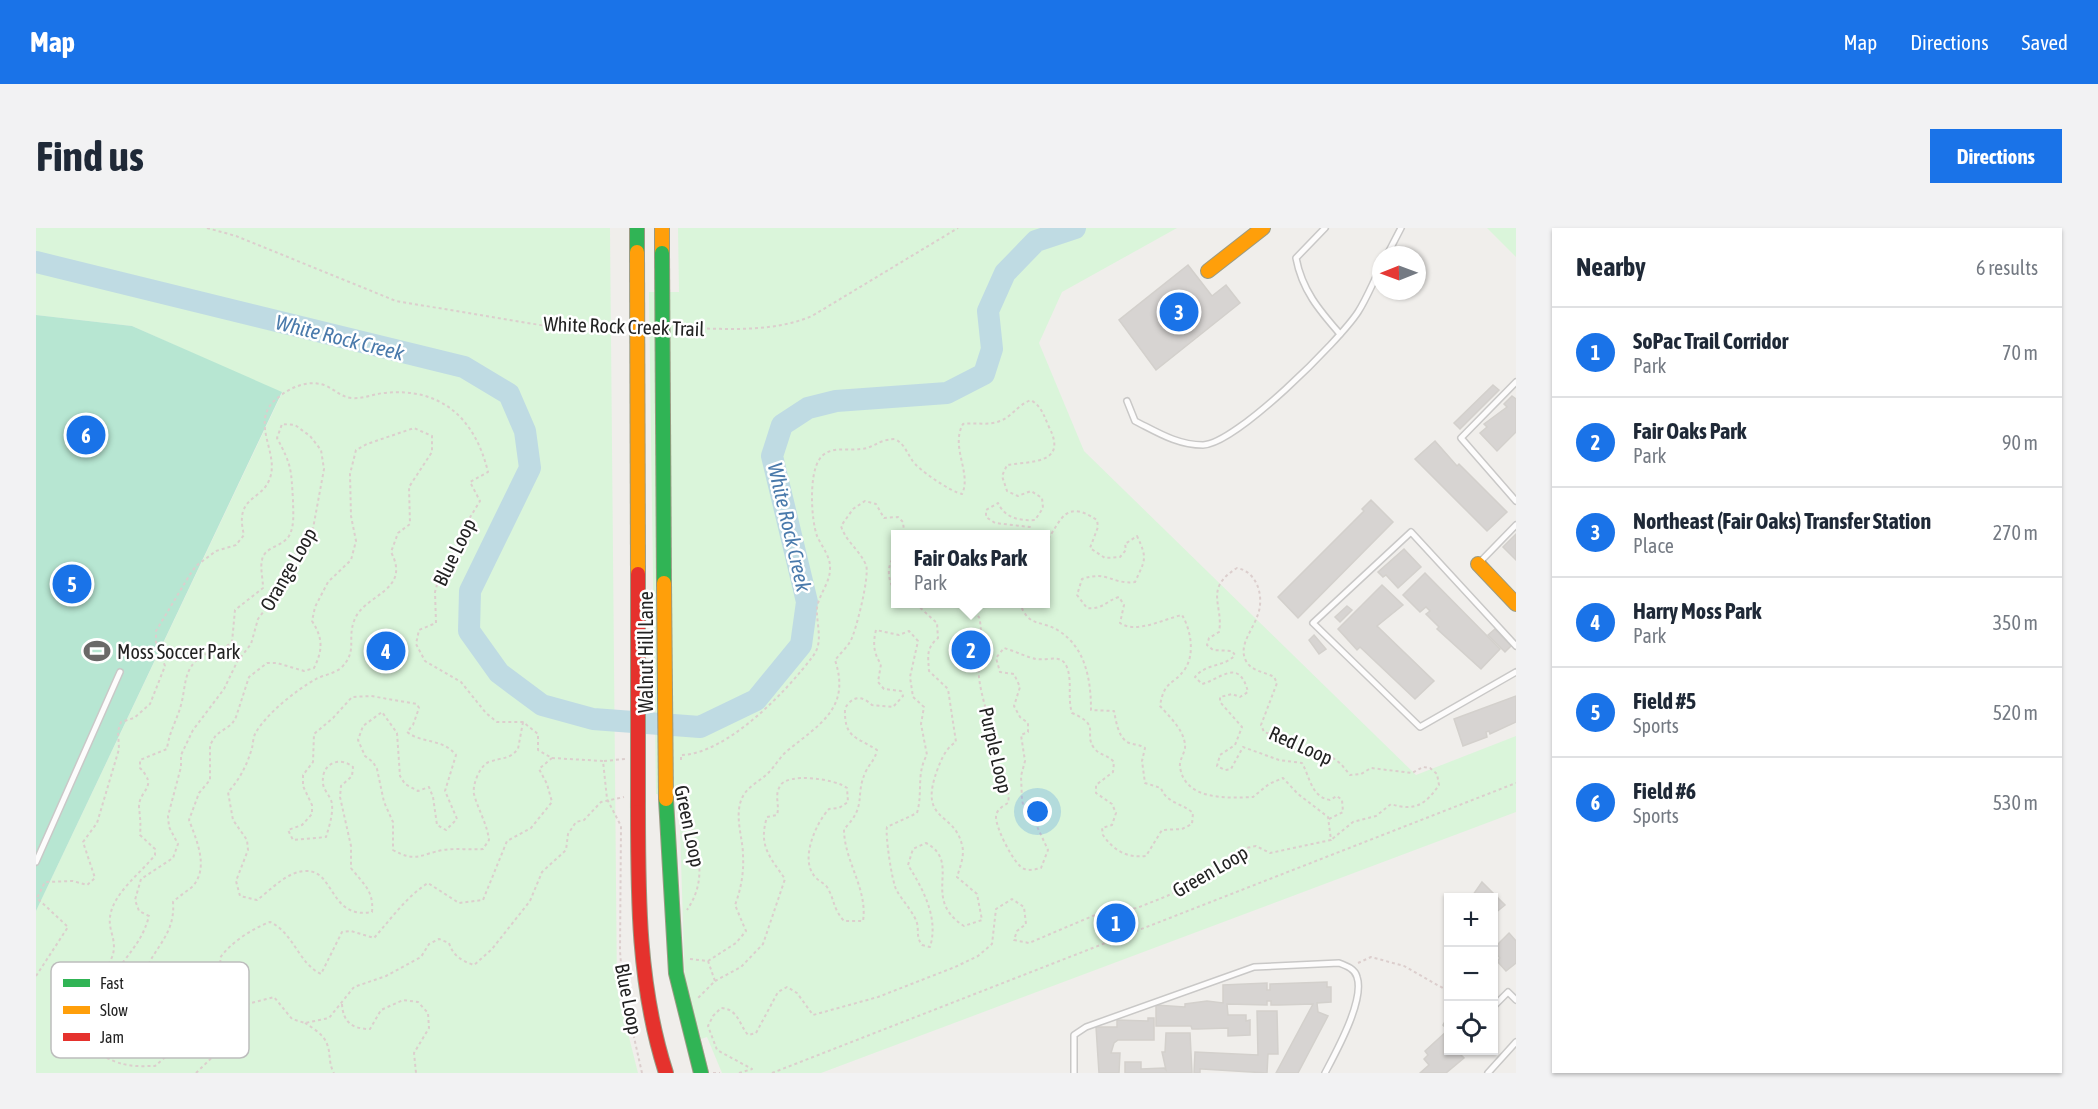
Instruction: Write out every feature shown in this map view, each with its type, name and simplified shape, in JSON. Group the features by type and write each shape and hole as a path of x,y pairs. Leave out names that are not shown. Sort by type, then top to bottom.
{"main road":[{"name":"Walnut Hill Lane","path":"637,228 638,799 642,958 652,1025 666,1073"},
{"name":"Walnut Hill Lane","path":"662,228 666,799 676,973 701,1073"},
{"path":"1208,271 1263,228"},
{"path":"1478,564 1516,604"}],"lane":[{"path":"1325,228 1296,258 1300,278 1312,302 1340,334"},
{"path":"1392,246 1401,228"},
{"path":"1127,401 1135,421 1176,442 1206,445 1245,424 1322,356 1358,312 1372,285"},
{"path":"1516,382 1461,438 1516,501"},
{"path":"1478,564 1516,525"},
{"path":"1516,646 1411,532 1312,623 1420,727 1516,672"},
{"path":"36,862 120,672"},
{"path":"1074,1073 1074,1035 1086,1028 1254,966 1339,963 1350,967 1357,976 1358,990 1348,1029 1325,1073"},
{"path":"1498,1002 1508,992 1516,1000"},
{"path":"1488,1073 1516,1042"}],"path":[{"name":"White Rock Creek Trail","path":"207,228 236,236 396,301 558,328 631,329"},
{"name":"White Rock Creek Trail","path":"677,328 769,328 789,325 812,316 958,228"},
{"name":"Blue Loop","path":"36,976 68,927 37,898 40,889 45,882 73,881 87,885 94,878 83,842 97,824 119,748 118,730 122,722 134,718 150,704 161,680 165,666 156,642 156,631 196,566 216,551 236,545 244,535 240,521 246,506 269,482 273,468 264,423 267,412 273,403 292,388 306,384 324,385 342,397 358,398 383,393 406,392 450,407 472,428 483,452 488,471 470,482 480,501 458,537 449,565 439,577 435,592 435,623 418,630 416,644 425,660 461,682 486,714 497,722 523,722"},
{"name":"Green Loop","path":"680,765 681,754 700,753 743,728 788,685 814,656 819,642 818,604 830,572 830,560 814,528 813,478 819,460 826,453 840,449 861,450 880,440 894,439 908,450 912,462 950,491 962,494 966,486 958,440 963,424 999,422 1011,414 1018,405 1031,400 1040,406 1055,437 1054,448 1049,456 1038,462 1008,465 1002,476 1007,491 1018,496 1031,491 1042,498 1043,508 1035,520 1027,521 1008,515 998,503 986,510 986,517 995,523 1030,527 1031,530"},
{"name":"Orange Loop","path":"109,962 115,936 109,920 112,907 117,897 155,855 155,849 140,835 139,804 149,785 147,776 140,768 140,760 167,749 169,733 181,706 186,676 191,665 202,656 220,652 232,642 236,610 263,588 261,559 268,550 281,544 289,536 295,513 294,482 292,468 277,438 282,424 295,425 310,436 321,450 324,469 312,534 283,569 281,588 258,619 250,644 237,662 224,689 193,730 181,755 181,766 168,816 169,827 178,844 172,858 141,879 135,900 139,911 148,916 144,935 123,962"},
{"name":"Orange Loop","path":"154,962 167,938 174,914 173,902 193,886 198,874 201,859 189,820 199,793 210,780 210,745 216,735 232,724 236,717 249,676 267,663 277,663 304,671 314,668 318,660 322,647 321,635 312,621 313,614 328,582 351,560 356,541 351,516 350,474 356,450 414,428 432,436 432,452 410,487 410,524 398,533 391,552 395,560 396,576 385,592 366,605 354,620 352,654 339,670 319,677 285,699 255,735 241,777 228,792 233,820 247,840 248,850 236,881 240,897 257,900 279,881 305,871 318,875 337,902 348,910 359,914 372,912 373,900 367,885 351,868 349,831 340,797 341,786 352,776 353,767 345,760 336,761 327,767 323,784 332,806 326,837 293,840 288,830 302,825 312,814 312,805 303,786 303,775 313,762 314,734 352,697 371,696 417,704 419,708 416,717 407,732 422,739 441,743 456,755 445,792 458,819 446,830 437,825 433,797 429,788 418,790 405,784 400,776 397,733 389,720 382,712 363,726 358,740 365,756 373,762 377,770 384,802 393,822 393,850 404,857 419,858 444,850 483,849 489,840 487,823 474,793 478,776 488,762 503,760 513,755 518,749 523,722"},
{"path":"686,958 708,961 736,943 746,931 735,905 742,882 744,854 737,826 744,794 814,729 840,698 841,678 835,660 852,640 865,593 867,568 859,551 845,539 841,526 853,509 866,501 876,504 884,518 898,517 903,522 904,530"},
{"path":"1050,536 1061,518 1070,511 1078,510 1097,520 1098,527 1090,548 1105,558 1120,556 1126,550 1125,544 1137,536 1145,552 1145,564 1135,582 1126,583 1106,576 1091,575 1082,579 1077,596 1087,608 1096,609 1104,607 1110,600 1119,597 1124,605 1120,623 1126,627 1140,626 1182,615 1188,625 1191,658 1184,670 1163,692 1161,706 1182,734 1186,746 1179,765 1184,780 1194,789 1208,796 1253,797 1269,784 1283,778 1329,819 1331,840"},
{"path":"891,560 888,571 891,579"},
{"name":"Red Loop","path":"1329,819 1343,812 1342,800 1337,796 1329,800 1319,796 1310,784 1302,763 1280,760 1243,747 1231,769 1225,771 1217,766 1221,755 1235,745 1242,727 1220,702 1220,697 1232,694 1240,698 1248,692 1246,682 1231,672 1224,672 1202,684 1195,677 1201,669 1228,661 1234,655 1232,651 1213,650 1208,645 1209,638 1219,632 1221,621 1215,597 1224,578 1237,568 1245,570 1254,578 1260,596 1258,616 1244,646 1246,661 1252,669 1274,677 1277,683 1261,725 1264,732 1324,752 1341,764 1350,775 1361,774 1371,768 1412,773 1423,767 1430,768 1437,774 1439,785 1431,798 1413,807 1391,804 1376,816 1353,822 1331,840"},
{"name":"Purple Loop","path":"715,981 741,967 763,944 773,910 782,893 785,879 764,847 763,835 767,817 777,814 776,798 780,784 787,780 838,781 848,788 848,802 839,808 829,809 822,817 808,848 809,866 813,875 826,888 834,909 844,921 863,921 865,910 856,871 844,845 844,829 859,811 862,783 867,769 875,761 877,750 859,742 848,729 844,708 851,699 857,697 872,705 893,706 903,696 901,692 884,688 878,682 881,664 874,648 876,630 899,635 909,631 918,641 910,677 913,697 924,707 921,724 927,755 921,765 920,801 917,813 886,827 885,836 890,849 890,873 894,887 917,922 916,937 921,945 930,947 933,938 928,899 908,865 913,849 926,843 935,848 943,861 942,895 950,917 964,926 982,920 977,894 957,877 962,858 962,844 952,826 943,820 933,807 931,787 948,747 956,742 948,689 929,671 928,651 930,645 938,638 938,623 922,608"},
{"name":"Purple Loop","path":"965,608 979,617 981,626 978,651 979,680 992,726 996,758 1010,793 1008,803 1000,808 996,817 1004,843 1019,866 1031,871 1041,868 1047,850 1022,800 1022,776 1025,761 1021,735 1028,732 1028,723 1020,717 1014,706 1020,687 1014,674 1000,672 996,658 1005,648 1038,659 1057,658 1065,663 1069,676 1068,688 1072,713 1083,718 1092,728 1092,744 1095,750 1108,755 1114,762 1113,772 1096,785 1096,793 1112,804 1116,813 1112,825 1102,828 1103,835 1120,852 1131,858 1146,856 1162,830 1182,829 1192,824 1193,813 1185,806 1176,804 1163,795 1161,788 1145,783 1142,761 1145,748 1138,743 1129,744 1121,737 1114,711 1091,710 1090,681 1082,656 1059,631 1034,623 1023,614 1021,608"},
{"path":"523,722 538,734 538,750 552,758"},
{"name":"Orange Loop","path":"220,962 220,958 227,947 270,922 293,941 312,970 321,974 342,932 351,931 374,938 390,923 403,904 428,884 459,903 483,900 507,841 531,828 552,802 547,784 539,769 552,758"},
{"name":"Blue Loop","path":"552,758 603,761 607,800 621,826 620,951 623,988 642,1073"},
{"path":"772,1073 1516,783"},
{"name":"Green Loop","path":"680,787 701,865 699,885 684,914"},
{"path":"305,1023 329,1018 354,987 386,976 421,957 429,944 439,939 449,944 452,952 464,962 474,965 492,949 530,901 542,872 566,850 568,834 576,822 584,820 607,800"},
{"name":"Green Loop","path":"739,1073 752,1069 717,1050 708,1026 713,1016 721,1008 730,1008 735,1012 748,1035 756,1033 778,993 787,987 797,993 813,1015 878,997 978,956 992,944 996,909 1012,899 1024,907 1026,924 1017,931 1014,940 1029,943 1095,915 1137,908 1167,896 1232,863 1241,849 1256,846 1270,853 1331,840"},
{"path":"1350,967 1371,957 1404,966 1444,988"},
{"path":"694,1002 715,981 708,961"},
{"path":"249,1004 274,997 292,1019 305,1023 328,1044 328,1059 334,1073"},
{"path":"342,1004 343,1016 350,1025 359,1029 370,1029 381,1010 403,1000 418,1002 428,1013 429,1028 414,1053 416,1073"},
{"name":"Orange Loop","path":"108,1058 122,1064 155,1066 164,1058"},
{"path":"196,1073 211,1058"},
{"path":"710,1073 720,1073"}],"green space":[{"path":"36,228 610,228 617,989 638,1073 36,1073 36,911 282,393 132,326 36,315"},
{"path":"678,228 1177,228 1062,292 1039,343 1084,451 1416,775 1516,736 1516,812 821,1073 722,1073 707,1037 701,1039 685,987 679,797 656,794 649,292 679,292"},
{"path":"1487,228 1516,228 1516,257"},
{"name":"Moss Soccer Park","path":"36,315 132,326 282,392 36,911"}],"building":[{"path":"1188,265 1212,296 1226,285 1240,303 1156,370 1119,320"},
{"path":"1493,385 1499,390 1460,429 1454,423"},
{"path":"1512,396 1516,399 1516,432 1497,451 1480,433 1487,427 1484,424 1507,407 1504,404"},
{"path":"1435,441 1457,466 1459,464 1507,512 1487,531 1415,459"},
{"path":"1371,500 1393,522 1298,618 1278,597 1364,511 1362,509"},
{"path":"1516,534 1516,560 1503,547"},
{"path":"1404,549 1421,567 1398,588 1386,575 1383,577 1378,572"},
{"path":"1425,573 1500,649 1481,669 1437,629 1439,627 1426,614 1430,611 1426,607 1420,612 1403,595"},
{"path":"1382,585 1403,605 1377,626 1434,681 1415,699 1360,647 1357,650 1338,629"},
{"path":"1347,606 1352,610 1340,622 1335,617"},
{"path":"1495,629 1511,646 1505,652 1488,635"},
{"path":"1314,635 1326,649 1319,654 1309,640"},
{"path":"1516,696 1516,722 1490,734 1489,731 1486,732 1487,737 1463,746 1454,719"},
{"path":"1482,882 1493,893 1474,893"},
{"path":"1498,898 1505,905 1498,911"},
{"path":"1509,933 1516,941 1516,963 1506,971 1498,962 1500,958 1498,944"},
{"path":"1327,982 1327,987 1331,987 1331,1002 1317,1003 1318,1012 1328,1016 1298,1073 1276,1073 1313,1004 1271,1005 1271,1001 1267,1001 1267,1005 1227,1004 1228,1015 1246,1015 1246,1021 1250,1020 1250,1035 1228,1036 1228,1028 1192,1029 1191,1026 1156,1026 1156,1005 1185,1007 1185,1004 1207,1001 1223,1003 1223,985 1267,983 1267,990 1270,990 1270,984"},
{"path":"1257,1011 1277,1011 1278,1054 1268,1054 1267,1073 1200,1069 1200,1073 1194,1073 1195,1052 1258,1055"},
{"path":"1148,1018 1154,1018 1154,1040 1118,1040 1114,1043 1111,1053 1120,1053 1119,1073 1099,1073 1096,1027 1117,1027 1117,1020 1148,1021"},
{"path":"1166,1033 1190,1033 1192,1073 1125,1073 1125,1062 1141,1062 1141,1069 1164,1068 1166,1070 1162,1052 1165,1052"},
{"path":"1444,1034 1444,1055 1461,1055 1464,1058 1446,1073 1420,1073 1429,1065 1424,1059 1428,1055 1425,1051"}],"waterway":[{"name":"White Rock Creek","path":"36,262 464,367 509,394 525,431 530,468 470,591 469,631 499,673 542,705 593,719 700,727 756,700 801,645 807,602 772,456 782,425 808,408 836,401 947,393 984,374 992,349 988,311 1005,273 1036,241 1075,228"}],"traffic: fast":[{"path":"637,228 637,252"},
{"path":"662,253 664,583"},
{"path":"666,799 676,973 701,1073"}],"traffic: slow":[{"path":"662,228 662,253"},
{"path":"1208,271 1263,228"},
{"path":"637,252 638,574"},
{"path":"1478,564 1516,604"},
{"path":"664,583 666,799"}],"traffic: jam":[{"path":"638,574 638,799"},
{"path":"638,799 639,903 644,971 656,1039 666,1073"}],"place":[{"name":"Northeast (Fair Oaks) Transfer Station","path":"1179,312"},
{"name":"Field #6","path":"86,435"},
{"name":"Field #5","path":"72,584"},
{"name":"Fair Oaks Park","path":"971,650"},
{"name":"Moss Soccer Park","path":"97,651"},
{"name":"Harry Moss Park","path":"386,651"},
{"name":"SoPac Trail Corridor","path":"1116,923"}]}
